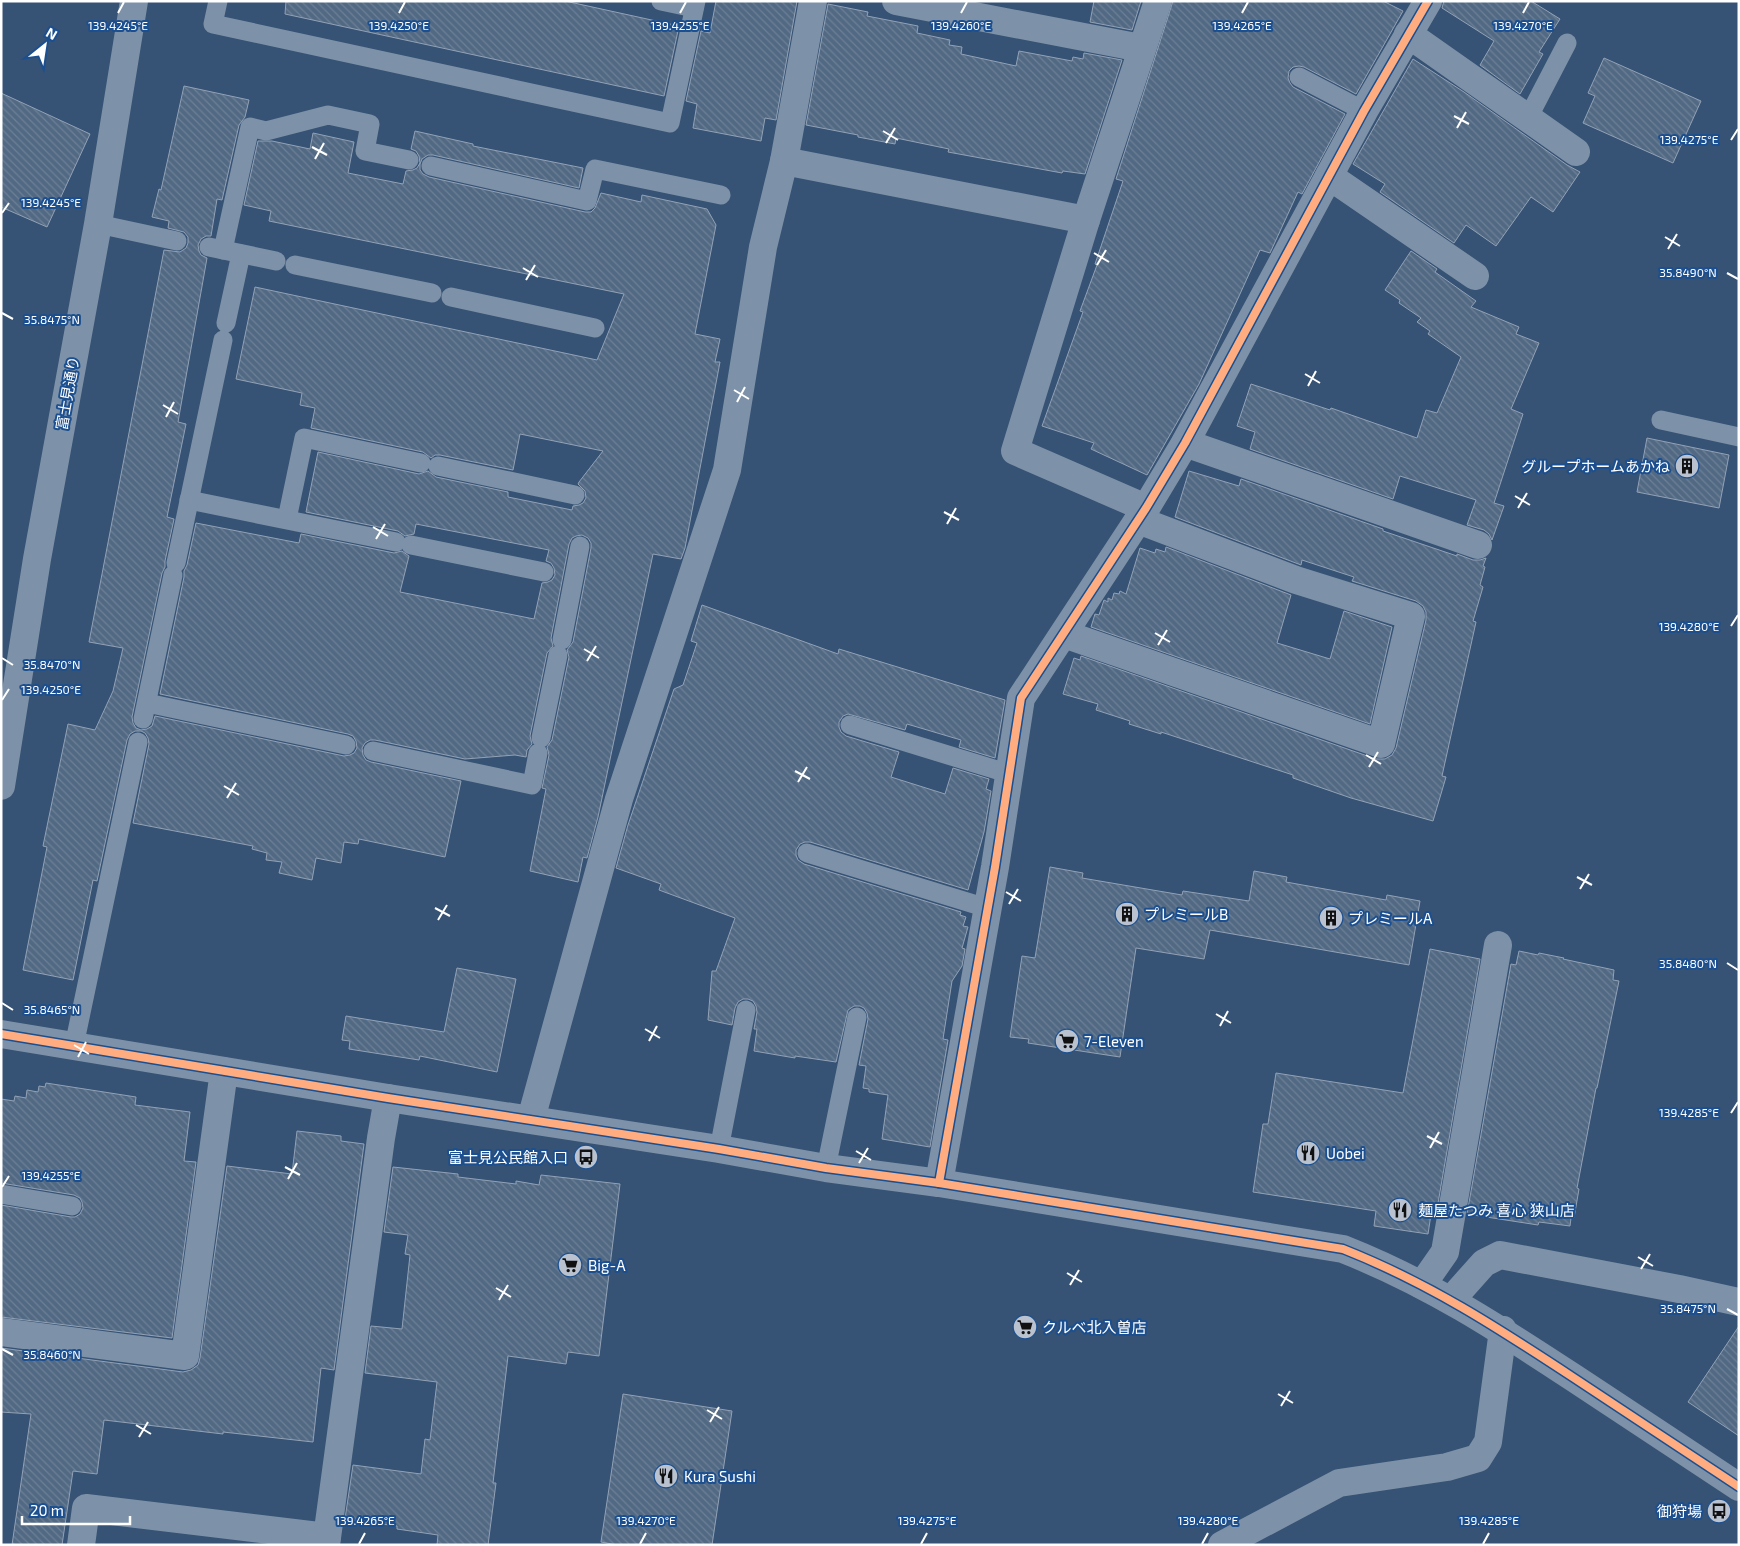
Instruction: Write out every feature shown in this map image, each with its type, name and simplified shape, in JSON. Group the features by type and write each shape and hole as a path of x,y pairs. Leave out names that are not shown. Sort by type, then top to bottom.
{"street":[{"name":"富士見通り","path":"1,786 37,559 98,224 134,1"},
{"path":"531,1119 619,799 727,470 763,247 784,161 813,1"},
{"path":"896,1 1142,48"},
{"path":"1064,634 1381,744 1411,616 1296,580 1142,514 1015,451 1086,220 1158,1"},
{"path":"939,1183 1010,774 1021,698 1142,514 1185,444 1424,2"},
{"path":"1408,34 1576,152"},
{"path":"784,161 1086,220"},
{"path":"1329,176 1475,276"},
{"path":"1185,444 1478,545"},
{"path":"1422,1285 1445,1252 1498,945"},
{"path":"1,1034 388,1098 719,1149 826,1168 939,1183 1343,1249 1380,1264 1422,1285 1503,1330 1739,1487"},
{"path":"1,1332 185,1356 224,1071"},
{"path":"81,1545 86,1508 326,1541 388,1098"},
{"path":"1451,1300 1484,1264 1500,1255 1679,1288 1739,1302"},
{"path":"1222,1545 1339,1483 1447,1467 1478,1458 1488,1442 1503,1330"}],"lane":[{"path":"218,1 213,24 670,123 695,5 661,1"},
{"path":"1528,118 1567,43"},
{"path":"1299,77 1364,111"},
{"path":"346,745 145,711 224,332 224,250 250,127 266,131 328,115 370,124 365,151 409,160"},
{"path":"431,166 587,200 595,169 721,195"},
{"path":"98,224 177,241"},
{"path":"224,250 276,261"},
{"path":"295,265 432,293"},
{"path":"451,297 596,328"},
{"path":"1661,420 1739,437"},
{"path":"287,519 304,438 575,495"},
{"path":"189,500 560,576"},
{"path":"373,751 532,785 560,647 560,576 580,546"},
{"path":"850,725 1010,774"},
{"path":"74,1046 138,742"},
{"path":"807,853 987,908"},
{"path":"719,1149 746,1010"},
{"path":"826,1168 857,1017"},
{"path":"1,1194 72,1206"}],"building":[{"path":"286,1 565,1 679,26 664,96 285,14"},
{"path":"716,1 797,1 776,120 765,118 761,141 693,128 697,104 686,101 701,31 710,33"},
{"path":"1094,1 1141,1 1132,30 1090,22"},
{"path":"1173,1 1383,1 1403,11 1356,94 1304,67 1293,67 1289,71 1288,78 1293,87 1345,114 1302,194 1298,192 1270,253 1260,250 1199,384 1147,475 1091,449 1094,443 1042,426 1083,312 1080,311 1097,265 1095,264 1123,181 1116,179"},
{"path":"1444,1 1531,1 1560,19 1539,52 1543,54 1520,94 1480,65 1494,41 1442,8"},
{"path":"828,4 868,12 867,16 918,26 917,33 950,40 949,45 962,47 961,54 1016,66 1019,51 1072,61 1073,57 1083,59 1084,53 1122,60 1085,174 1063,171 1062,173 948,152 949,149 896,138 895,144 806,125"},
{"path":"1604,58 1701,101 1673,163 1583,123 1595,96 1588,93"},
{"path":"1413,59 1580,172 1553,212 1531,197 1496,246 1466,225 1454,243 1380,192 1385,184 1353,164"},
{"path":"184,86 249,100 245,117 239,125 222,200 217,199 211,236 201,239 198,245 201,255 207,258 178,422 186,424 167,517 174,519 132,717 136,728 141,730 152,726 155,716 344,756 354,753 357,748 353,736 348,734 160,694 184,571 196,523 299,543 301,534 394,553 402,551 409,556 400,592 534,619 542,583 552,580 555,575 551,563 546,561 549,550 416,524 414,534 405,536 398,531 306,512 318,452 419,474 428,471 436,477 508,492 508,497 572,510 573,506 583,503 586,498 585,491 578,484 579,482 603,451 520,434 513,470 440,455 435,455 431,458 423,452 311,428 315,408 300,405 302,393 236,379 255,287 597,360 624,294 269,221 271,211 244,205 258,141 272,141 310,149 313,133 354,142 348,173 403,184 406,171 417,168 420,163 416,151 411,149 415,131 473,144 473,146 583,168 579,188 428,155 422,159 420,170 429,177 585,212 591,212 595,208 601,193 641,202 642,195 707,209 716,225 695,334 720,339 715,362 720,362 685,548 681,559 653,554 598,817 587,858 583,857 578,882 530,871 546,789 542,788 549,755 547,747 552,740 569,657 567,650 573,642 591,548 588,538 582,535 572,538 569,544 551,638 553,646 547,653 530,736 532,744 527,750 526,757 515,755 465,759 375,740 365,743 362,748 366,760 371,762 461,781 445,857 359,839 358,844 344,842 341,863 316,858 312,880 279,873 282,862 266,860 267,853 252,849 253,846 133,823 149,744 145,733 135,731 130,734 127,740 97,881 93,880 73,980 23,970 47,847 43,846 68,724 95,730 113,691 123,648 89,642 164,250 180,252 186,248 188,243 188,237 184,232 168,228 169,221 152,217 159,189 161,190"},
{"path":"1,93 90,134 47,227 1,207"},
{"path":"1411,251 1437,269 1435,272 1476,301 1471,307 1519,327 1516,334 1539,343 1511,409 1523,414 1494,503 1504,506 1492,540 1484,530 1467,525 1476,500 1400,476 1393,499 1250,449 1255,432 1237,426 1251,384 1330,410 1331,408 1417,438 1426,410 1437,413 1461,357 1428,334 1430,331 1417,322 1421,318 1399,303 1400,300 1385,290"},
{"name":"グループホームあかね","path":"1647,438 1729,455 1719,508 1637,492"},
{"path":"1189,471 1239,486 1241,479 1457,556 1457,554 1473,560 1486,558 1480,585 1483,587 1473,621 1476,622 1442,776 1446,777 1433,821 1351,798 1293,778 1293,775 1161,732 1161,734 1129,724 1130,721 1096,710 1098,704 1063,694 1074,658 1080,660 1081,656 1376,759 1385,759 1392,755 1396,748 1426,620 1426,612 1423,606 1416,601 1352,581 1354,577 1302,560 1301,565 1175,517"},
{"path":"1166,547 1291,595 1277,643 1330,659 1344,611 1392,627 1370,724 1091,627 1095,614 1099,615 1104,600 1108,602 1108,598 1112,600 1114,593 1119,594 1120,591 1126,594 1140,548 1155,553 1156,549 1165,552"},
{"path":"702,605 838,654 839,649 1005,700 995,758 959,747 961,740 907,724 905,730 848,714 843,716 839,722 841,732 846,736 899,752 891,777 945,794 953,768 989,779 986,789 991,791 984,832 968,890 810,842 800,844 796,850 798,860 804,864 961,912 960,915 966,917 963,926 968,927 962,948 965,949 962,966 952,981 943,1039 948,1040 930,1147 882,1139 888,1095 869,1092 869,1089 863,1088 866,1066 859,1065 868,1019 864,1008 854,1006 848,1010 836,1062 754,1051 757,1029 754,1029 757,1012 753,1001 743,999 738,1002 732,1025 708,1020 712,971 716,971 735,918 659,890 661,884 616,868 628,825 674,689 683,685 697,643 691,641"},
{"path":"1050,867 1083,873 1082,878 1182,895 1183,891 1249,901 1254,871 1287,877 1286,882 1386,900 1387,895 1420,901 1409,965 1210,930 1204,959 1136,948 1120,1057 1028,1043 1029,1039 1010,1037 1022,956 1035,958"},
{"path":"1430,949 1480,959 1437,1209 1432,1208 1428,1234 1374,1226 1376,1211 1253,1192 1263,1124 1268,1124 1276,1073 1403,1093"},
{"path":"1519,951 1564,958 1614,970 1613,980 1619,981 1577,1188 1579,1189 1574,1218 1571,1218 1570,1226 1539,1222 1538,1225 1467,1214 1511,964 1516,965"},
{"path":"457,968 516,979 497,1072 420,1056 419,1060 349,1049 350,1041 342,1040 346,1016 444,1032"},
{"path":"46,1083 136,1097 135,1105 190,1112 184,1161 196,1162 172,1338 1,1317 1,1205 71,1217 80,1214 83,1208 80,1198 74,1195 1,1183 1,1099 14,1101 15,1096 26,1098 27,1090 38,1092 39,1086 45,1087"},
{"path":"297,1131 341,1136 341,1141 364,1144 334,1370 321,1368 313,1442 104,1420 97,1474 73,1471 62,1545 12,1545 31,1414 1,1412 1,1348 183,1372 191,1370 198,1365 227,1166 292,1174"},
{"path":"393,1167 458,1174 458,1177 516,1184 516,1181 539,1185 541,1175 620,1184 599,1356 568,1352 566,1364 508,1356 493,1483 496,1483 488,1545 437,1545 438,1535 397,1529 397,1526 345,1519 353,1465 421,1474 425,1439 430,1440 437,1382 365,1373 371,1326 402,1329 410,1255 405,1254 408,1235 384,1232"},
{"path":"1739,1326 1739,1436 1688,1402"},
{"name":"Kura Sushi","path":"623,1394 732,1411 712,1545 617,1545 601,1542"}],"cycle path":[{"path":"939,1183 995,867 1021,698 1146,508 1185,443 1364,111 1428,1"},
{"path":"1,1034 388,1098 719,1149 826,1168 939,1183 1343,1249 1405,1276 1490,1324 1739,1487"}],"place":[{"name":"グループホームあかね","path":"1687,466"},
{"name":"プレミールB","path":"1127,914"},
{"name":"プレミールA","path":"1331,918"},
{"name":"7-Eleven","path":"1067,1041"},
{"name":"Uobei","path":"1308,1153"},
{"name":"富士見公民館入口","path":"586,1157"},
{"name":"麺屋たつみ 喜心 狭山店","path":"1400,1210"},
{"name":"Big-A","path":"570,1265"},
{"name":"クルベ北入曽店","path":"1025,1327"},
{"name":"Kura Sushi","path":"666,1476"},
{"name":"御狩場","path":"1719,1511"}]}
